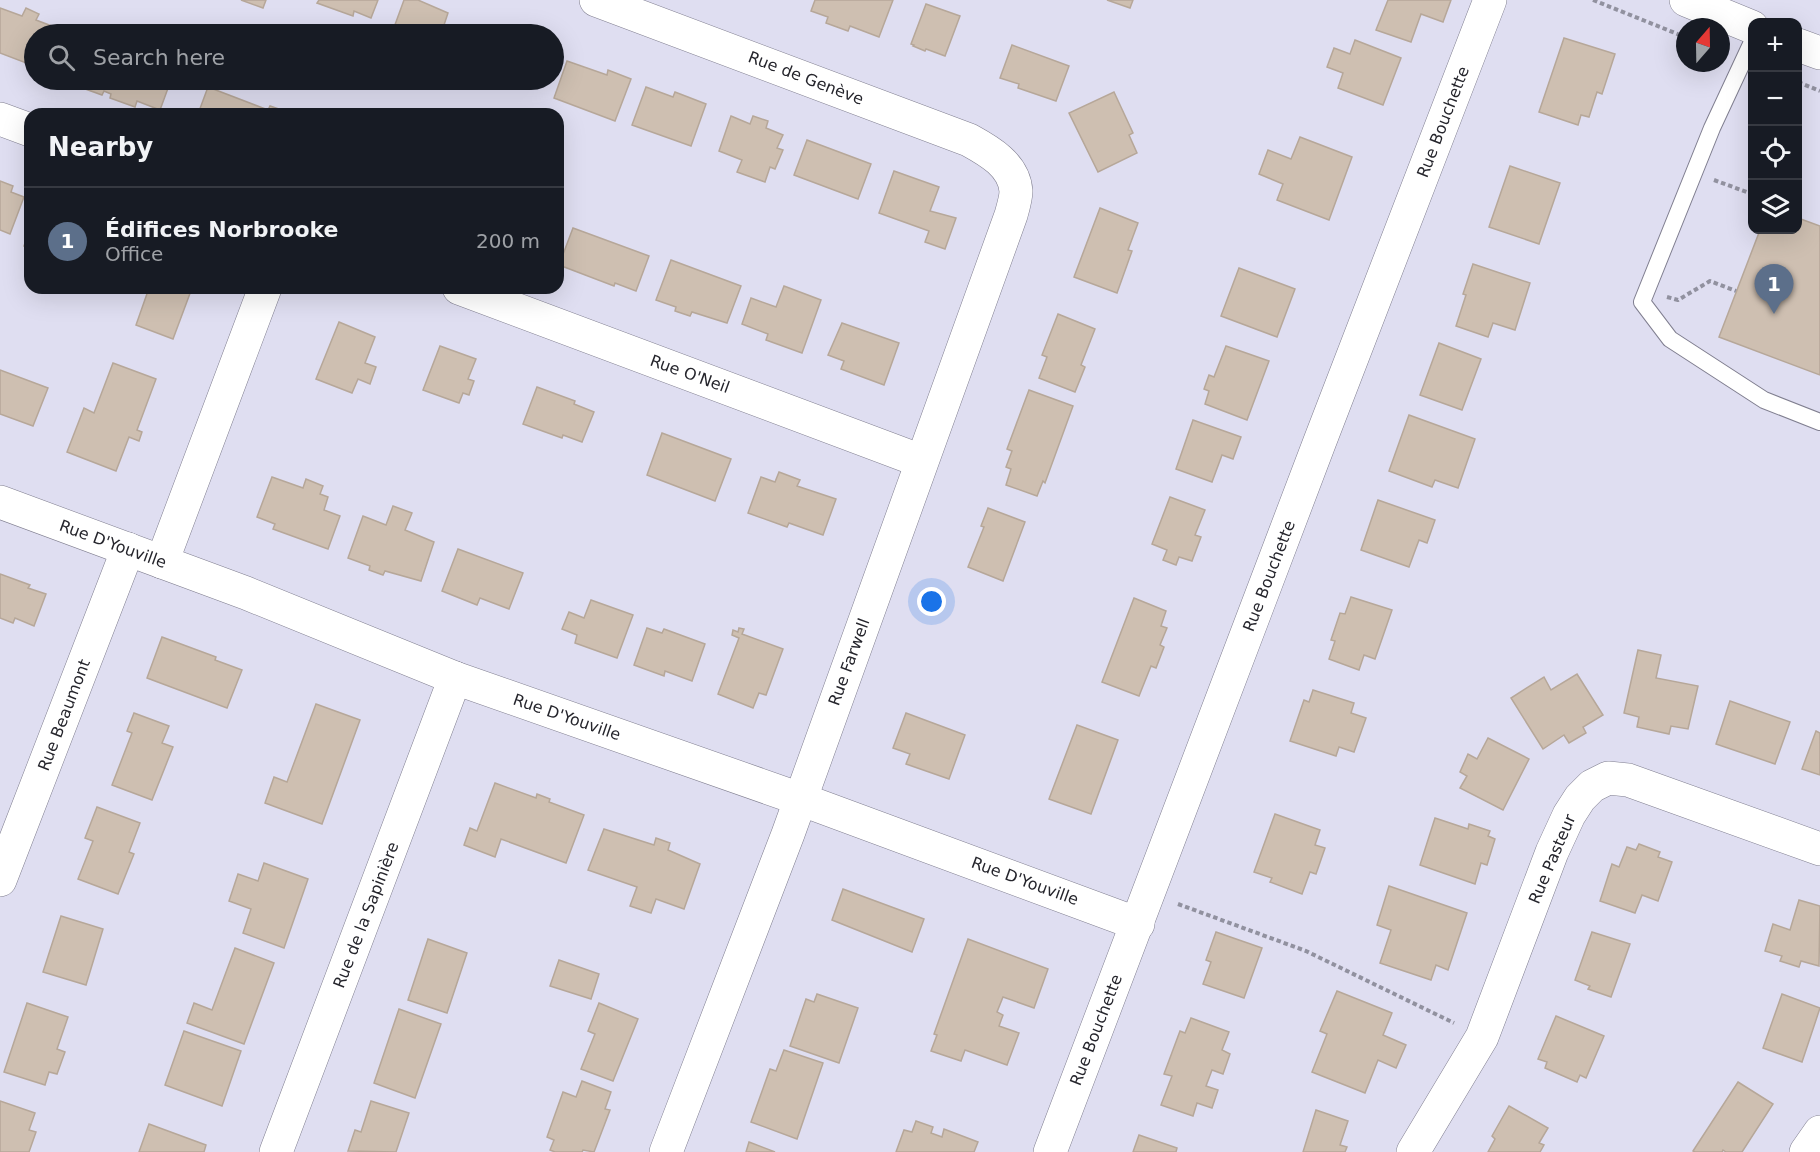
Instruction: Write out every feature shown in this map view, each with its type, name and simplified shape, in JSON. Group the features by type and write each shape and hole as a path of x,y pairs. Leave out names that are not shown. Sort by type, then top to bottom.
{"street":[{"name":"Rue de Genève","path":"596,0 969,140 992,153 1008,170"},
{"name":"Rue Bouchette","path":"1050,1152 1490,0"},
{"path":"1686,0 1748,25"},
{"path":"1802,47 1820,54"},
{"path":"0,118 24,128"},
{"name":"Rue Farwell","path":"666,1152 800,799 1011,215 1016,191 1008,170"},
{"path":"162,562 263,294"},
{"name":"Rue O'Neil","path":"475,294 921,461"},
{"name":"Rue D'Youville","path":"0,502 246,593 455,678 800,799 1143,909"},
{"name":"Rue Beaumont","path":"0,880 128,549"},
{"name":"Rue de la Sapinière","path":"276,1152 455,678"},
{"name":"Rue Pasteur","path":"1413,1152 1482,1037 1552,852 1569,815 1580,798 1592,786 1608,778 1628,780 1820,849"},
{"path":"1806,1152 1820,1132"}],"lane":[{"path":"1748,51 1694,172 1642,302 1670,339 1764,400 1820,422"}],"path":[{"path":"1593,0 1676,33"},
{"path":"1802,84 1820,91"},
{"path":"1694,172 1748,192"},
{"path":"1647,290 1678,300 1710,281 1736,291"},
{"path":"1143,909 1306,951 1482,1037"}],"building":[{"path":"241,0 266,0 263,8"},
{"path":"319,0 378,0 371,18 354,11 353,16 317,3"},
{"path":"404,0 418,0 448,13 444,24 395,24"},
{"path":"815,0 893,0 879,37 850,26 848,31 826,23 828,17 811,11"},
{"path":"1107,0 1133,0 1130,8"},
{"path":"1388,0 1451,0 1443,22 1421,14 1411,42 1376,30"},
{"path":"926,4 960,16 945,56 926,49 925,51 911,44"},
{"path":"0,8 22,16 26,8 39,14 36,20 47,24 24,24 24,62 0,53"},
{"path":"1564,38 1615,54 1602,94 1597,92 1589,117 1581,115 1578,125 1539,112"},
{"path":"1355,40 1401,58 1383,105 1338,88 1343,73 1327,67 1334,48 1350,54"},
{"path":"1012,45 1069,66 1056,101 1018,88 1019,84 1000,78"},
{"path":"567,61 607,75 608,70 631,79 615,121 554,98 557,90 564,90 564,70"},
{"path":"646,87 673,97 675,92 706,104 691,146 632,125"},
{"path":"88,90 167,90 161,108 137,101 135,107 110,98 111,94 104,91 102,95"},
{"path":"207,90 216,90 263,108 200,108"},
{"path":"1114,92 1133,133 1129,135 1137,153 1098,172 1069,113"},
{"path":"731,116 750,124 753,116 768,121 766,128 783,135 777,148 783,150 775,169 770,167 765,182 737,172 742,160 719,151"},
{"path":"1300,137 1352,157 1329,220 1277,200 1283,184 1259,174 1268,150 1291,159"},
{"path":"807,140 871,164 858,199 794,175"},
{"path":"1510,166 1560,183 1539,244 1489,227"},
{"path":"894,171 939,187 930,211 956,218 945,249 925,242 929,231 879,213"},
{"path":"0,181 13,186 11,192 24,197 10,234 0,230"},
{"path":"1100,208 1138,223 1128,250 1132,251 1117,293 1074,277"},
{"path":"1802,219 1820,226 1820,375 1719,337 1758,234 1802,234"},
{"path":"573,228 649,256 636,291 615,283 614,286 564,267 564,252"},
{"path":"671,260 741,286 727,323 692,312 690,316 675,311 676,307 656,300"},
{"path":"1473,264 1530,283 1515,330 1493,323 1488,337 1456,326"},
{"path":"1239,268 1295,289 1277,337 1221,316"},
{"path":"784,286 821,300 802,353 766,340 768,334 742,324 751,298 776,307"},
{"path":"147,294 190,294 173,339 136,325"},
{"path":"1058,314 1095,329 1081,365 1085,367 1075,392 1039,378 1047,357 1042,355"},
{"path":"339,322 375,337 365,363 376,367 370,384 358,379 352,393 316,379"},
{"path":"842,323 899,343 884,385 841,369 844,361 828,355"},
{"path":"1439,343 1481,359 1462,410 1420,395"},
{"path":"440,346 476,359 468,379 474,381 469,395 463,393 459,403 423,390"},
{"path":"1226,346 1269,361 1247,420 1205,404 1209,391 1204,389 1209,375 1214,377"},
{"path":"113,363 156,379 137,430 142,432 139,441 129,437 116,471 67,452 84,408 94,413"},
{"path":"0,370 48,388 33,426 0,414"},
{"path":"537,387 575,401 574,404 594,412 582,442 563,435 562,438 523,424"},
{"path":"1029,390 1073,406 1045,483 1043,481 1037,496 1006,485 1011,469 1006,467 1012,451 1007,449"},
{"path":"1409,415 1475,439 1458,488 1435,480 1432,487 1389,471"},
{"path":"1193,420 1241,437 1233,459 1222,455 1212,482 1176,469"},
{"path":"662,433 731,459 715,501 647,475"},
{"path":"779,472 800,480 797,486 836,499 823,535 789,523 787,527 748,513 761,477 775,482"},
{"path":"272,477 303,488 306,479 323,486 320,494 328,497 324,510 340,516 328,549 273,529 275,524 257,517"},
{"path":"1170,497 1205,510 1195,535 1201,537 1192,561 1179,557 1176,565 1163,560 1167,550 1152,544"},
{"path":"1378,500 1435,520 1427,543 1419,540 1409,567 1361,550"},
{"path":"393,506 412,513 405,530 434,542 421,581 385,571 383,575 369,570 370,566 348,558 363,516 386,525"},
{"path":"988,508 1025,522 1003,581 968,567 984,527 981,526"},
{"path":"458,549 523,573 509,609 480,598 477,605 442,591"},
{"path":"0,574 30,585 28,588 46,594 34,626 15,618 13,623 0,618"},
{"path":"1351,597 1392,610 1375,659 1364,655 1359,670 1329,659 1335,641 1331,640 1340,613 1345,614"},
{"path":"1134,598 1166,611 1161,626 1167,628 1160,645 1164,647 1156,668 1151,666 1139,696 1102,682"},
{"path":"591,600 633,615 617,658 575,643 577,635 562,629 569,612 584,618"},
{"path":"647,628 662,633 664,629 705,644 692,681 665,671 664,676 634,665"},
{"path":"739,628 744,629 742,634 783,649 766,695 759,693 753,708 718,694 739,638 732,635 733,630 738,632"},
{"path":"162,637 216,657 215,660 242,670 227,708 147,678"},
{"path":"1638,650 1661,655 1656,678 1698,686 1688,729 1671,726 1669,734 1637,727 1639,717 1624,713"},
{"path":"1577,674 1603,715 1583,727 1586,733 1569,743 1564,735 1543,749 1511,698 1544,677 1551,690"},
{"path":"1313,690 1354,703 1351,713 1366,718 1354,752 1339,747 1336,756 1290,741 1304,700 1309,702"},
{"path":"1730,701 1790,722 1775,764 1716,744"},
{"path":"316,704 360,720 322,824 265,803 274,777 287,782"},
{"path":"134,713 169,726 162,743 173,747 152,800 112,785 132,733 127,731"},
{"path":"906,713 965,735 949,779 906,764 910,754 893,748"},
{"path":"1077,725 1118,740 1091,814 1049,799"},
{"path":"1816,731 1820,733 1820,775 1802,769"},
{"path":"1488,738 1529,759 1503,810 1460,788 1467,776 1460,772 1468,754 1477,759"},
{"path":"495,783 536,798 537,794 550,799 549,802 584,815 566,863 501,839 495,857 464,845 470,828 477,831"},
{"path":"97,807 140,823 129,852 134,854 118,894 78,879 93,841 85,838"},
{"path":"1275,814 1320,830 1315,845 1325,848 1316,874 1310,872 1302,894 1270,882 1272,878 1254,872"},
{"path":"1435,818 1468,829 1469,824 1490,831 1488,836 1495,839 1487,865 1481,863 1475,884 1420,865"},
{"path":"604,829 654,845 656,838 670,843 668,850 700,864 684,909 656,899 651,913 630,906 637,887 588,870"},
{"path":"1639,844 1660,852 1658,857 1672,862 1658,901 1642,895 1635,913 1600,901 1612,864 1619,867 1627,847 1636,850"},
{"path":"264,863 308,879 284,948 243,933 251,909 229,901 238,874 258,881"},
{"path":"1389,886 1467,913 1448,970 1436,965 1431,980 1380,963 1391,930 1377,925"},
{"path":"843,889 924,919 912,952 832,920"},
{"path":"1799,900 1820,906 1819,966 1801,961 1799,967 1780,961 1782,956 1765,951 1773,924 1790,930"},
{"path":"61,916 103,929 86,985 43,972"},
{"path":"1216,932 1262,948 1244,998 1203,984 1211,962 1206,960"},
{"path":"1592,932 1630,944 1611,997 1588,989 1590,986 1575,980"},
{"path":"428,939 467,953 447,1013 408,1000"},
{"path":"968,939 1048,969 1034,1008 1003,997 997,1012 1003,1015 999,1026 1019,1033 1007,1065 965,1050 961,1061 931,1051 937,1035 934,1034"},
{"path":"235,948 274,963 244,1044 187,1023 194,1003 212,1010"},
{"path":"559,960 599,974 591,999 550,986"},
{"path":"1337,991 1392,1013 1383,1035 1406,1045 1396,1068 1378,1060 1365,1093 1312,1072 1327,1034 1320,1031"},
{"path":"817,994 858,1008 839,1063 790,1046 806,999 814,1002"},
{"path":"1782,994 1820,1008 1802,1062 1763,1048"},
{"path":"27,1003 68,1017 57,1049 65,1052 57,1074 49,1072 45,1085 4,1072"},
{"path":"599,1003 638,1019 613,1081 581,1069 595,1034 588,1031"},
{"path":"399,1009 441,1024 415,1098 374,1083"},
{"path":"1556,1016 1604,1036 1586,1078 1580,1075 1577,1082 1545,1068 1547,1062 1538,1059"},
{"path":"1191,1018 1229,1032 1222,1050 1230,1054 1223,1074 1212,1070 1206,1086 1218,1090 1212,1108 1197,1103 1193,1116 1161,1105 1172,1076 1164,1074 1180,1031 1185,1033"},
{"path":"184,1031 241,1051 222,1106 165,1085"},
{"path":"784,1050 823,1063 797,1139 751,1122 770,1069 776,1071"},
{"path":"582,1081 611,1092 605,1109 610,1110 594,1152 550,1150 554,1140 547,1137 563,1092 576,1097"},
{"path":"1738,1082 1773,1104 1742,1152 1693,1151"},
{"path":"0,1101 35,1113 29,1130 36,1132 29,1152 0,1152"},
{"path":"371,1101 409,1113 396,1152 348,1151 355,1130 361,1132"},
{"path":"1509,1106 1548,1128 1539,1143 1544,1145 1540,1152 1488,1152 1495,1139 1492,1136"},
{"path":"1316,1110 1348,1121 1340,1145 1347,1147 1345,1152 1303,1152"},
{"path":"916,1121 933,1127 931,1133 942,1137 944,1129 978,1142 974,1152 896,1152 904,1130 912,1132"},
{"path":"149,1124 206,1145 204,1152 139,1152"},
{"path":"1139,1135 1177,1148 1176,1152 1133,1152"},
{"path":"749,1142 775,1152 746,1152"}],"place":[{"name":"Édifices Norbrooke","path":"1774,314"}]}
